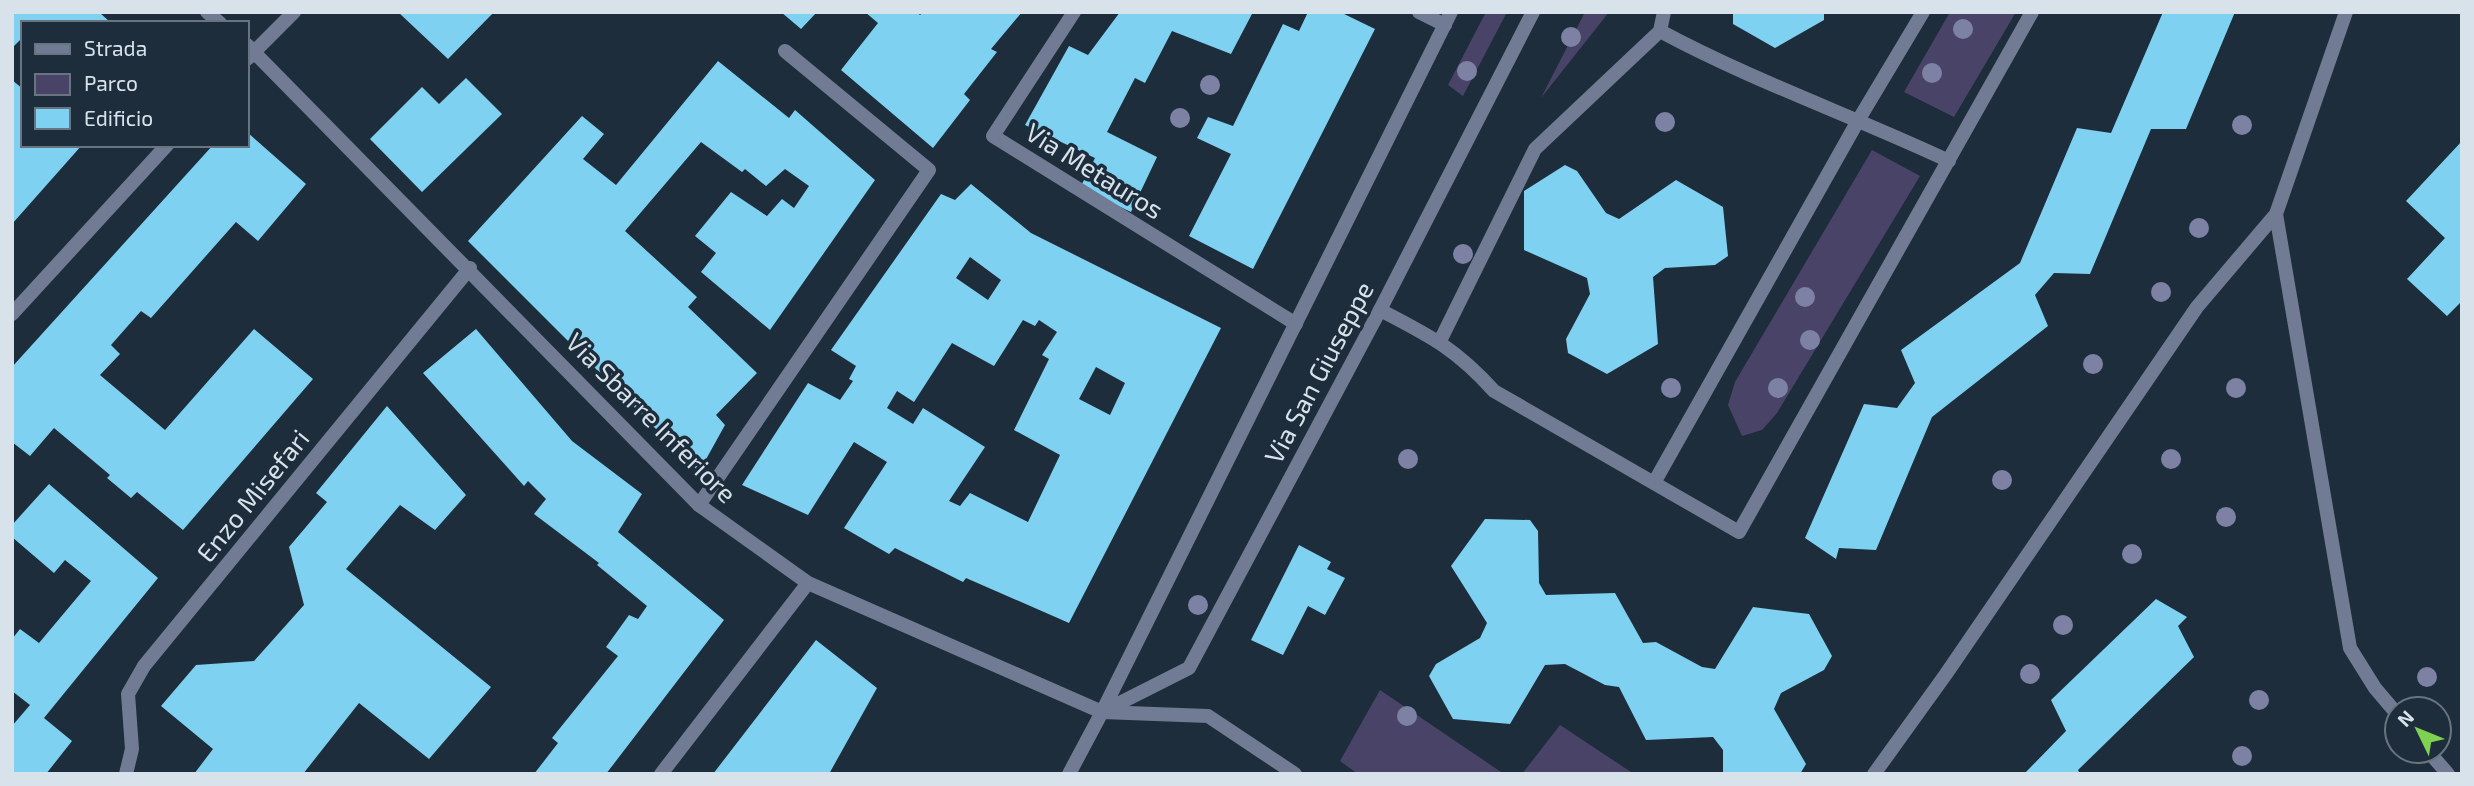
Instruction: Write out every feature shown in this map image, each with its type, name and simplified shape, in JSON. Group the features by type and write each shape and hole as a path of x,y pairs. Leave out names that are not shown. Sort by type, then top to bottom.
{"street":[{"path":"249,51 293,12"},
{"name":"Via Metauros","path":"1074,12 993,136 1296,324"},
{"path":"1419,12 1448,19"},
{"name":"Via San Giuseppe","path":"1102,712 1189,668 1380,310 1533,12"},
{"path":"1440,341 1535,149 1660,32 1664,12"},
{"path":"1655,481 1859,119 1923,12"},
{"path":"1380,310 1440,341 1466,360 1494,391 1655,481 1739,532 2032,12"},
{"path":"1874,774 1946,674 2197,307 2276,214 2346,12"},
{"name":"Via San Giuseppe","path":"1069,774 1448,19"},
{"path":"1660,32 1756,78 1859,119 1949,161"},
{"name":"Via Sbarre Inferiore","path":"249,51 470,268 699,505 808,583 1102,712 1208,716 1295,774"},
{"path":"699,505 929,170 785,51"},
{"path":"12,314 165,147"},
{"path":"2276,214 2350,648 2383,697"},
{"name":"Enzo Misefari","path":"126,774 132,750 128,694 144,666 470,268"},
{"path":"661,774 808,583"}],"green space":[{"path":"1486,12 1507,12 1463,96 1448,85"},
{"path":"1585,12 1609,12 1541,98"},
{"path":"1950,12 2016,12 1954,117 1904,92"},
{"path":"1872,150 1920,176 1777,413 1762,430 1742,436 1728,405 1735,382"},
{"path":"1380,690 1504,774 1358,774 1340,761"},
{"path":"1560,725 1634,774 1522,774"}],"building":[{"path":"12,12 99,12 109,21 21,21 21,39 12,48"},
{"path":"398,12 494,12 448,59"},
{"path":"781,12 817,12 801,29"},
{"path":"865,12 917,12 920,15 923,12 1022,12 991,49 997,52 964,94 970,100 933,148 841,70 878,23"},
{"path":"1120,12 1253,12 1231,54 1172,31 1145,83 1135,78 1107,132 1157,157 1131,212 1080,188 1095,158 1025,125 1069,46 1088,55"},
{"path":"1308,12 1340,12 1375,29 1253,269 1189,236 1231,154 1197,138 1208,117 1233,126 1283,24 1299,31"},
{"path":"1733,12 1824,12 1824,20 1775,48 1733,24"},
{"path":"2163,12 2235,12 2186,129 2151,129 2090,274 2054,273 2035,295 2048,326 1932,417 1876,550 1839,548 1836,559 1805,538 1864,404 1897,408 1915,383 1901,350 2020,263 2077,128 2111,133"},
{"path":"718,61 789,118 795,110 875,180 770,330 701,272 716,253 695,236 731,192 767,216 782,199 794,208 809,186 785,169 766,186 745,169 742,172 701,142 625,231 697,297 688,307 757,373 716,415 725,425 699,472 468,241 582,116 604,134 583,159 616,185"},
{"path":"466,78 502,114 422,192 370,139 422,87 439,104"},
{"path":"12,80 21,87 21,147 80,147 12,224"},
{"path":"248,133 306,184 258,241 236,222 151,318 141,311 111,345 120,354 100,375 165,430 254,329 313,379 183,530 137,492 131,498 107,478 110,475 54,428 30,456 12,442 12,367 211,147 248,147"},
{"path":"2462,141 2462,301 2447,316 2407,279 2445,238 2406,201"},
{"path":"1565,165 1577,171 1606,213 1619,219 1676,180 1723,207 1728,256 1715,265 1665,268 1653,277 1658,344 1607,374 1568,353 1566,339 1590,294 1587,278 1524,250 1524,191"},
{"path":"971,184 1031,233 1221,328 1069,623 966,578 963,582 895,548 889,554 844,528 887,462 854,442 808,515 742,485 808,383 840,400 853,381 849,379 856,366 831,350 941,194 955,200","holes":["970,257 1001,280 988,300 956,278","1023,320 1035,326 1039,320 1057,332 1042,355 1049,359 1014,430 1060,455 1028,522 970,493 960,506 949,501 985,447 923,408 913,424 887,408 897,391 914,402 952,343 994,366","1096,367 1125,383 1110,415 1079,399"]},
{"path":"476,329 572,441 642,494 618,532 724,620 606,774 534,774 558,743 552,738 618,656 606,647 629,615 638,619 647,606 597,565 599,563 534,514 546,499 528,481 524,486 423,373"},
{"path":"387,406 466,495 435,530 400,505 346,569 491,687 429,759 359,703 303,774 194,774 213,749 161,706 196,665 254,661 304,605 289,547 327,502 316,493"},
{"path":"49,484 158,578 44,718 72,741 46,774 12,774 12,726 30,705 12,691 12,639 20,629 39,643 91,581 65,560 54,573 12,537 12,525"},
{"path":"1485,519 1530,520 1538,531 1539,583 1546,595 1615,593 1643,643 1656,642 1702,667 1715,669 1753,607 1809,614 1832,656 1824,670 1781,693 1774,709 1806,764 1800,774 1723,774 1723,750 1713,737 1646,740 1619,687 1605,685 1565,664 1545,665 1510,724 1453,719 1429,676 1436,664 1480,638 1487,623 1451,566"},
{"path":"1299,545 1331,562 1327,569 1345,578 1325,615 1308,606 1283,655 1251,640"},
{"path":"2156,599 2187,617 2178,626 2194,657 2078,770 2080,774 2024,774 2066,731 2051,700"},
{"path":"816,640 877,688 829,774 713,774"}]}
